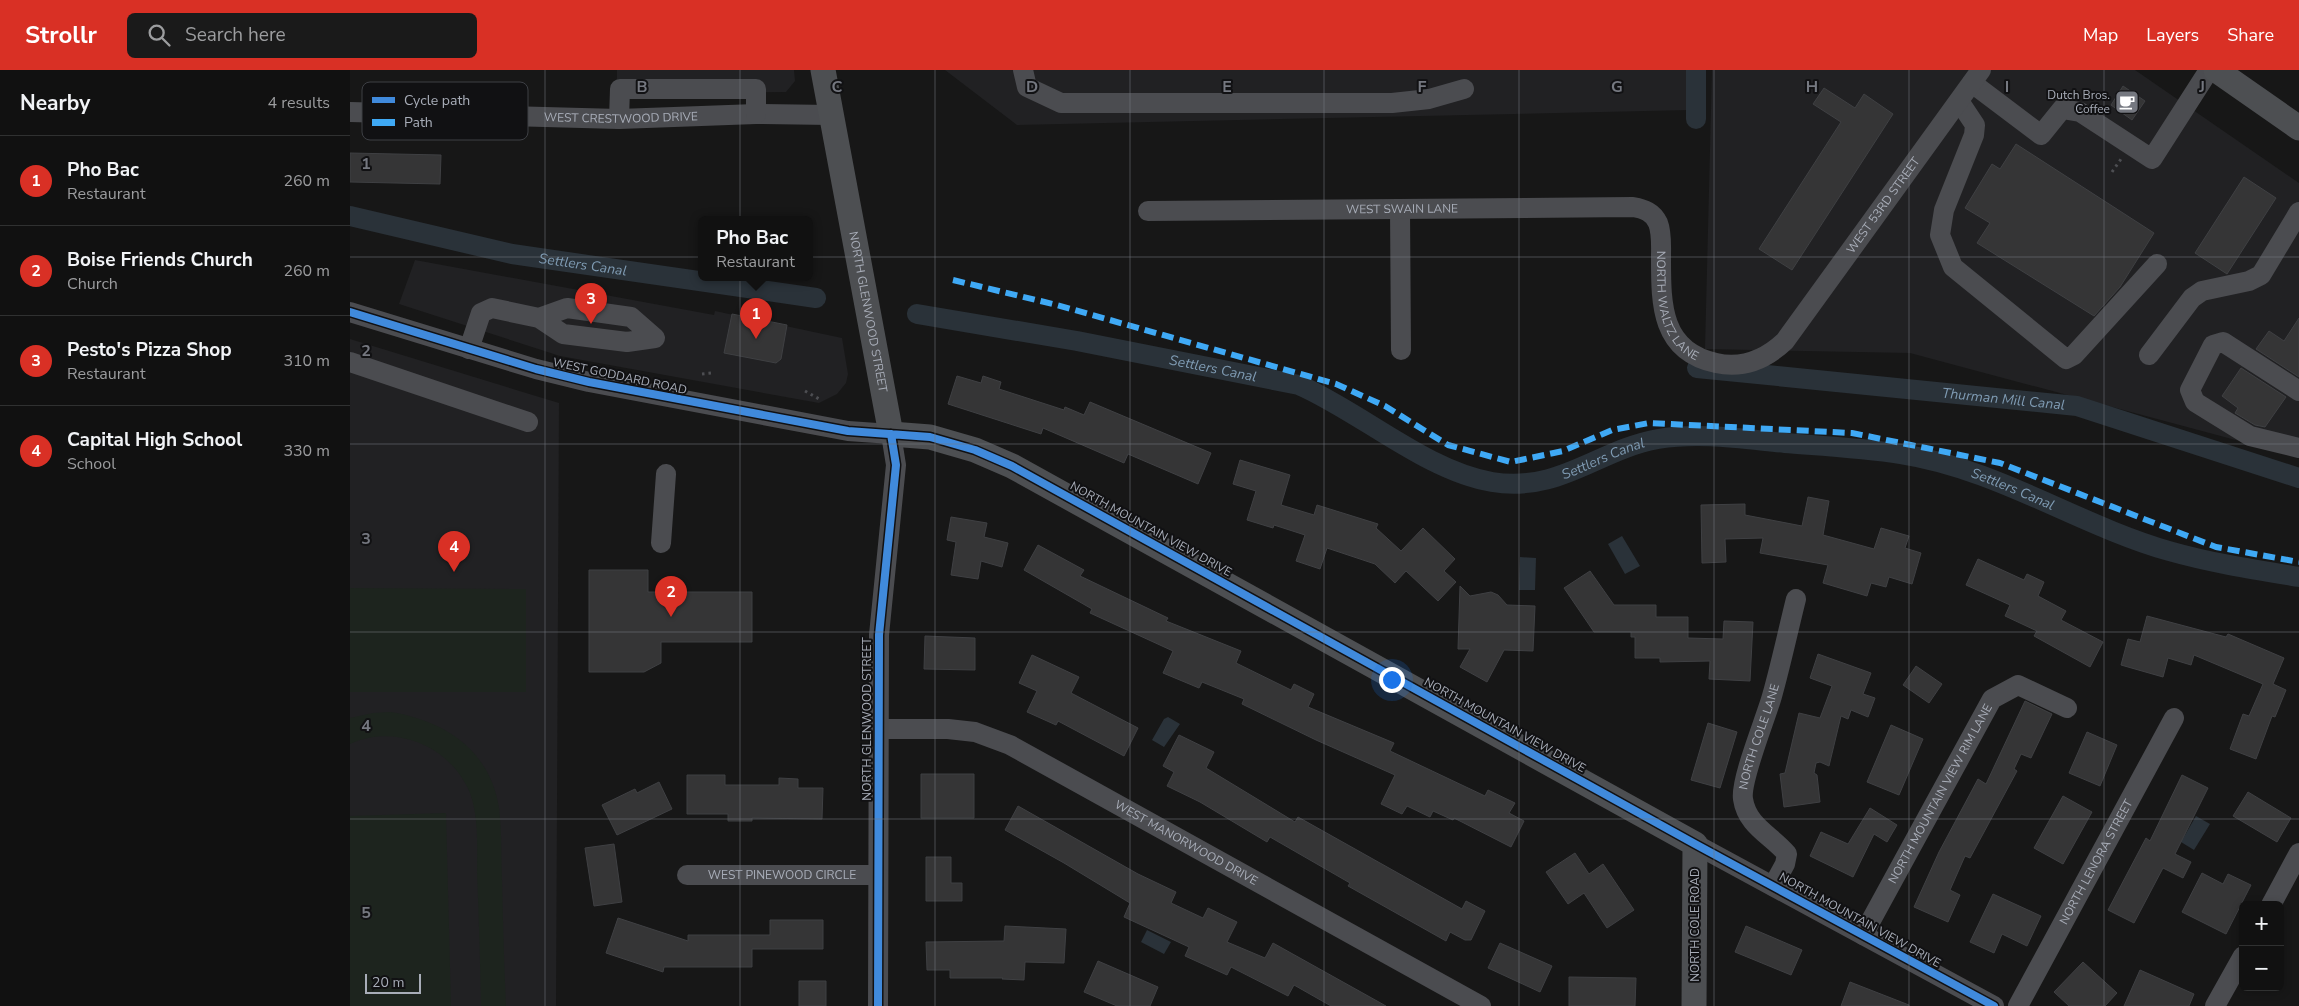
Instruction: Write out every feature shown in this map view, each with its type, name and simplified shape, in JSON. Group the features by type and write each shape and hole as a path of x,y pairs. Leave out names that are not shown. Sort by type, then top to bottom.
{"main road":[{"name":"NORTH GLENWOOD STREET","path":"823,70 891,434"},
{"path":"2216,70 2299,128"},
{"name":"NORTH MOUNTAIN VIEW DRIVE","path":"891,434 930,437 975,450 1012,466 1695,844"},
{"name":"NORTH COLE ROAD","path":"1694,1006 1695,844"}],"street":[{"path":"1023,70 1027,87 1061,103 1392,103 1429,98 1464,89"},
{"path":"1976,76 2042,135 2062,109 2080,112 2152,159 2209,70"},
{"name":"WEST 53RD STREET","path":"1785,341 1976,76"},
{"path":"619,119 620,88 756,88 756,114"},
{"path":"1959,101 1975,124 1974,135 1944,210 1940,235 1953,267 2066,359 2074,355 2157,264"},
{"name":"WEST CRESTWOOD DRIVE","path":"528,117 619,119 756,114 832,115"},
{"name":"WEST SWAIN LANE","path":"1148,211 1633,207 1645,210 1653,216"},
{"path":"1400,209 1401,350"},
{"path":"2149,355 2192,298 2202,291 2249,281 2261,275 2299,212"},
{"name":"NORTH WALTZ LANE","path":"1653,216 1660,233 1664,314 1670,330 1679,343 1692,354 1706,361 1723,365 1740,365 1760,360 1774,352 1785,341"},
{"path":"468,349 478,319 484,310 492,308 539,318"},
{"name":"WEST GODDARD ROAD","path":"350,312 536,369 598,384 838,429 891,434"},
{"path":"2299,391 2223,342 2213,345 2190,390 2195,402 2250,436 2299,448"},
{"path":"350,362 528,422"},
{"name":"NORTH GLENWOOD STREET","path":"878,1006 878,635 896,465 891,434"},
{"path":"661,544 666,474"},
{"name":"NORTH COLE LANE","path":"1773,886 1785,864 1787,854 1758,828 1748,816 1742,798 1745,781 1772,696 1796,599"},
{"name":"NORTH MOUNTAIN VIEW RIM LANE","path":"1863,935 1992,700 2018,685 2067,708"},
{"name":"NORTH LENORA STREET","path":"2018,1006 2174,718"},
{"name":"WEST MANORWOOD DRIVE","path":"878,729 966,731 1010,745 1480,1006"},
{"name":"NORTH MOUNTAIN VIEW DRIVE","path":"1695,844 1863,935 1970,1000 1994,1006"},
{"path":"2273,901 2299,853"},
{"name":"WEST PINEWOOD CIRCLE","path":"687,875 878,875"},
{"path":"2215,1006 2239,963"}],"path":[{"path":"702,374 712,372"},
{"path":"805,391 821,400"}],"shaded area":[{"path":"617,70 794,70 795,81 786,92 617,94"},
{"path":"945,70 1690,70 1690,110 1017,125"},
{"path":"1712,70 2135,70 2299,183 2299,457 1910,353 1705,349"},
{"path":"415,260 714,315 715,311 842,338 848,374 846,383 837,394 819,403 560,356 399,304"},
{"path":"350,339 559,403 556,1006 350,1006"},
{"path":"1622,536 1640,566 1625,574 1608,544"},
{"path":"1520,557 1536,558 1535,590 1519,590"},
{"path":"350,588 526,589 526,692 350,692"},
{"path":"391,712 411,716 429,723 447,731 462,742 486,770 494,788 501,826 506,1006 481,1006 477,833 473,803 466,784 442,756 434,750 409,739 383,736 366,738 350,744 350,718 373,713"},
{"path":"1168,717 1180,724 1164,747 1152,740 1164,719"},
{"path":"446,813 451,1006 350,1006 350,816"},
{"path":"2196,816 2210,824 2194,850 2181,842"},
{"path":"1147,930 1171,942 1164,954 1141,942"}],"building":[{"name":"Dutch Bros. Coffee","path":"2123,86 2145,101 2132,120 2111,105"},
{"path":"1824,88 1855,108 1864,94 1893,114 1792,270 1759,249 1841,122 1813,104"},
{"path":"2016,144 2154,233 2120,287 2094,316 1977,243 1990,223 1965,208 1992,164 2000,169"},
{"path":"350,153 441,155 440,184 350,182"},
{"path":"2244,177 2276,198 2227,274 2195,253"},
{"path":"732,314 787,325 781,359 776,363 724,353"},
{"path":"2299,318 2299,377 2256,349 2269,331 2284,341"},
{"path":"2241,368 2286,397 2265,427 2255,425 2235,413 2238,408 2222,396"},
{"path":"957,376 981,383 983,376 1001,382 999,389 1064,410 1065,407 1084,415 1090,402 1211,453 1198,484 1128,454 1124,463 1043,428 1041,434 948,404"},
{"path":"1240,460 1290,475 1281,505 1314,515 1317,505 1378,524 1376,528 1401,551 1423,528 1455,559 1444,571 1456,582 1438,601 1406,571 1395,583 1375,564 1327,548 1320,569 1296,561 1305,535 1274,525 1273,528 1247,520 1256,491 1233,484"},
{"path":"1808,497 1829,501 1823,535 1874,549 1881,528 1909,536 1905,548 1921,553 1912,584 1889,577 1886,587 1871,583 1867,596 1823,583 1828,565 1760,553 1763,538 1725,539 1726,562 1702,563 1701,505 1745,504 1745,515 1802,526"},
{"path":"951,517 987,523 984,537 1008,543 1002,567 981,561 978,579 951,575 956,542 947,540"},
{"path":"1038,545 1084,570 1080,576 1168,618 1166,621 1241,651 1236,663 1291,690 1294,684 1314,694 1308,707 1394,743 1390,751 1485,796 1488,790 1515,803 1509,813 1524,821 1511,847 1454,818 1453,820 1433,811 1430,817 1407,806 1402,814 1381,804 1395,775 1316,740 1242,704 1244,699 1202,682 1199,688 1163,673 1173,651 1090,613 1092,609 1024,570"},
{"path":"1978,559 2024,580 2027,574 2044,582 2038,596 2066,611 2061,620 2103,642 2090,667 2034,636 2037,631 2005,616 2010,605 1966,585"},
{"path":"589,570 648,570 648,592 752,592 752,642 661,642 661,663 644,672 589,672"},
{"path":"1590,571 1614,605 1656,605 1656,617 1688,617 1688,638 1723,639 1724,621 1753,622 1750,681 1709,679 1710,661 1660,662 1660,658 1635,658 1635,637 1631,637 1631,632 1594,632 1564,588"},
{"path":"1460,586 1470,596 1491,592 1498,595 1507,605 1535,606 1533,651 1504,650 1487,682 1460,667 1470,649 1458,649"},
{"path":"2147,616 2226,637 2228,634 2284,658 2273,684 2286,690 2275,717 2272,716 2256,759 2230,749 2243,714 2249,716 2263,684 2194,655 2191,665 2168,658 2163,677 2121,665 2128,639 2140,642"},
{"path":"925,636 975,638 975,670 924,669"},
{"path":"1818,654 1871,673 1863,694 1875,698 1868,717 1851,710 1848,719 1841,716 1829,766 1820,762 1816,763 1814,773 1817,775 1820,802 1784,807 1780,774 1785,773 1799,713 1820,718 1832,686 1810,678"},
{"path":"1032,655 1079,677 1071,693 1138,728 1124,756 1058,721 1056,725 1027,712 1037,691 1019,683"},
{"path":"1916,666 1942,684 1929,703 1903,685"},
{"path":"2025,701 2052,714 2031,758 2021,754 2014,769 2017,771 1970,858 1965,856 1950,890 1960,895 1948,922 1914,907 1939,852 1978,779 1986,784"},
{"path":"1708,723 1737,732 1720,788 1691,780"},
{"path":"1891,725 1923,739 1899,795 1867,782"},
{"path":"2087,732 2117,745 2100,786 2069,773"},
{"path":"1179,735 1214,752 1206,768 1295,822 1298,817 1462,909 1466,901 1485,911 1471,940 1465,940 1450,932 1446,941 1348,886 1350,883 1270,837 1267,842 1200,802 1167,786 1174,772 1163,766"},
{"path":"921,774 974,774 974,818 921,818"},
{"path":"687,775 725,775 725,785 779,785 779,778 798,779 798,788 823,788 822,819 752,818 752,821 728,821 728,814 687,814"},
{"path":"2182,775 2208,788 2175,854 2191,862 2183,878 2163,868 2134,923 2108,910 2146,838 2150,841"},
{"path":"659,782 672,809 617,835 602,805 635,789 637,793"},
{"path":"2248,792 2291,818 2277,842 2233,816"},
{"path":"2063,796 2092,812 2063,864 2034,848"},
{"path":"1018,806 1138,874 1176,892 1171,903 1203,918 1208,908 1237,922 1227,942 1265,958 1273,943 1386,1006 1331,1006 1294,985 1288,996 1231,967 1227,975 1185,956 1189,947 1124,917 1130,903 1005,830"},
{"path":"1870,808 1897,825 1887,842 1874,834 1853,877 1810,856 1821,832 1848,844"},
{"path":"614,844 622,902 594,906 585,848"},
{"path":"1575,853 1589,874 1603,864 1634,910 1607,928 1584,893 1568,904 1546,872"},
{"path":"926,857 951,857 951,883 962,883 962,901 926,901"},
{"path":"2202,873 2223,884 2228,874 2251,885 2243,901 2239,901 2239,909 2226,934 2182,912"},
{"path":"1993,894 2041,916 2027,946 2002,934 1994,953 1970,942"},
{"path":"618,918 688,941 688,935 770,935 770,920 823,920 823,949 752,949 752,967 664,967 663,972 606,953"},
{"path":"1005,926 1066,929 1064,963 1025,962 1024,980 950,978 950,970 927,970 926,942 1004,941"},
{"path":"1746,926 1802,950 1791,975 1735,952"},
{"path":"1500,943 1552,966 1540,992 1488,968"},
{"path":"1098,961 1158,987 1150,1006 1117,1006 1084,992"},
{"path":"2083,962 2117,993 2105,1006 2069,1006 2054,992"},
{"path":"2140,970 2194,994 2189,1006 2124,1006"},
{"path":"1569,977 1636,978 1635,1006 1569,1006"},
{"path":"799,981 826,981 826,1006 799,1006"},
{"path":"1850,982 1909,1005 1909,1006 1841,1006"}],"waterway":[{"name":"Thurman Mill Canal","path":"1696,70 1696,119"},
{"name":"Settlers Canal","path":"350,216 512,254 698,281"},
{"name":"Settlers Canal","path":"699,281 816,298"},
{"name":"Settlers Canal","path":"917,314 1077,341 1299,385 1322,396 1418,454 1467,476 1492,482 1516,484 1538,481 1578,469 1636,444 1674,437 1722,437 1872,450 1937,461 1971,472 2004,484 2102,527 2169,551 2217,563 2299,577"},
{"name":"Thurman Mill Canal","path":"1697,368 2077,406 2299,478"}],"marked path":[{"path":"953,280 1057,305 1336,384 1385,406 1448,445 1511,462 1563,451 1612,430 1649,423 1852,433 2000,463 2216,547 2299,562"}],"cycle path":[{"path":"350,312 536,369 589,382 848,431 930,437 975,450 1012,466 1695,844 1994,1006"},
{"path":"878,1006 879,635 896,465 891,434"}],"place":[{"name":"Dutch Bros. Coffee","path":"2127,102"},
{"name":"Pesto's Pizza Shop","path":"591,324"},
{"name":"Pho Bac","path":"756,339"},
{"name":"Capital High School","path":"454,572"},
{"name":"Boise Friends Church","path":"671,617"}]}
